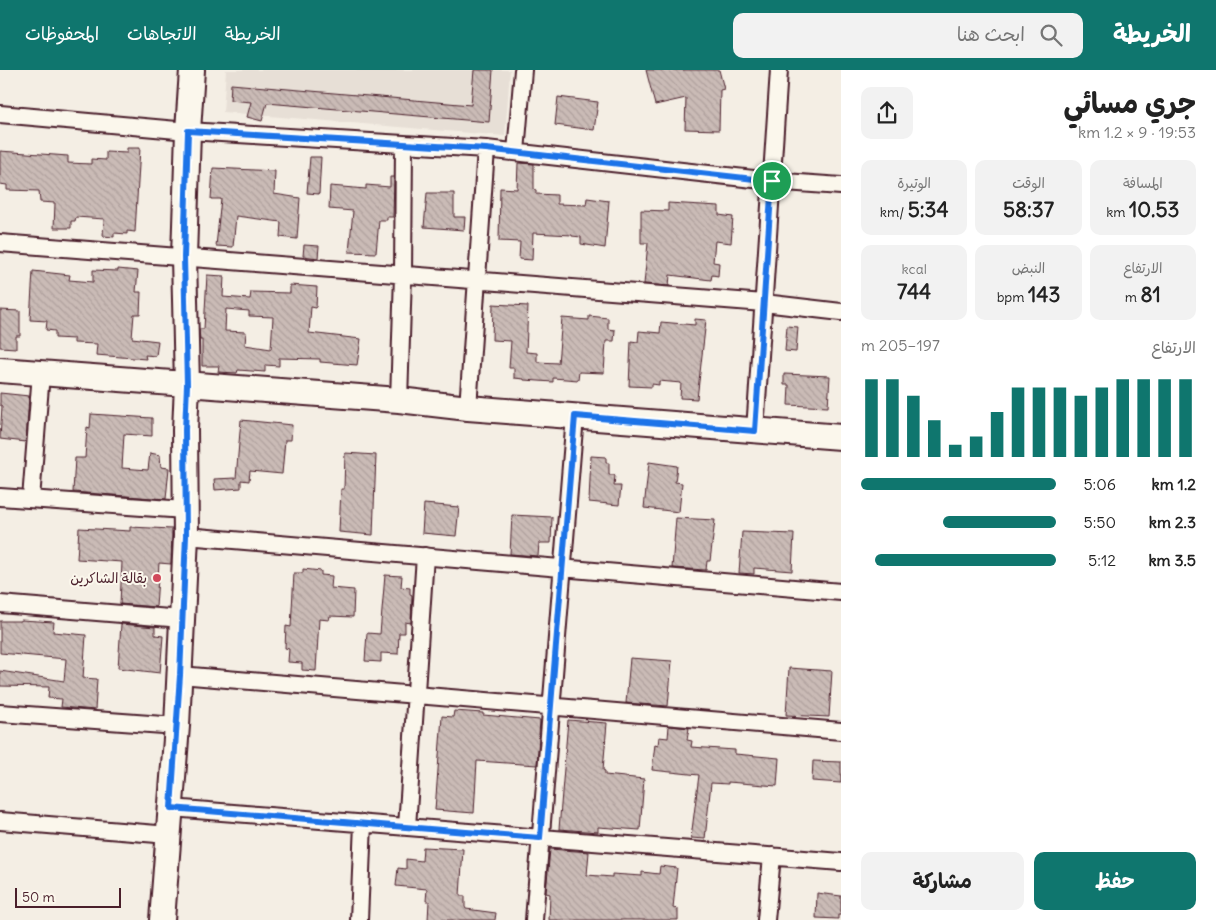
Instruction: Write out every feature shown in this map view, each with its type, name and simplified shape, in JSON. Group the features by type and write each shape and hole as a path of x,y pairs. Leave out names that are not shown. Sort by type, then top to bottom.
{"street":[{"path":"162,920 177,726 186,536 185,430 187,385 184,257 192,70"},
{"path":"516,152 523,70"},
{"path":"755,431 779,70"},
{"path":"0,114 188,131 486,149 772,181 841,186"},
{"path":"399,400 403,275 404,145"},
{"path":"468,408 486,149"},
{"path":"0,243 476,282 764,303 841,312"},
{"path":"0,370 399,400 468,408 841,437"},
{"path":"31,499 42,373"},
{"path":"534,920 575,416"},
{"path":"0,497 185,510"},
{"path":"186,536 841,592"},
{"path":"408,827 425,556"},
{"path":"0,604 182,619"},
{"path":"180,675 841,731"},
{"path":"0,713 177,726"},
{"path":"171,808 841,862"},
{"path":"0,821 169,834"},
{"path":"359,920 363,823"},
{"path":"766,920 772,856"}],"shaded area":[{"path":"226,70 510,70 505,136 223,112"}],"building":[{"path":"474,70 493,70 489,122 267,103 262,121 247,117 251,102 230,100 231,84 471,105"},
{"path":"646,70 719,70 724,89 720,90 719,130 685,129 686,98 655,105"},
{"path":"558,97 598,102 594,130 555,125"},
{"path":"127,148 140,148 135,232 127,231 127,234 114,233 114,237 103,236 104,219 76,217 75,221 71,221 71,228 54,228 55,203 40,202 39,191 7,190 7,185 0,184 0,151 68,156 68,163 91,164 91,159 106,160 106,152 127,153"},
{"path":"310,157 321,157 319,194 307,193"},
{"path":"518,163 534,164 534,189 536,194 557,195 557,204 586,205 587,198 609,201 605,248 581,244 581,237 572,235 533,233 532,260 519,259 520,242 499,241 500,188 517,189"},
{"path":"213,168 275,171 274,194 300,198 297,239 280,237 281,222 236,216 233,247 216,246 221,199 211,199"},
{"path":"390,177 394,177 393,217 387,217 387,220 379,220 376,253 349,252 353,211 329,209 330,186 366,189 366,185 390,187"},
{"path":"427,193 454,193 454,217 465,217 464,230 424,227"},
{"path":"668,203 719,206 719,215 733,217 731,243 715,241 713,262 719,263 718,276 712,275 711,280 670,275 669,286 644,284 648,243 641,243 641,210 668,211"},
{"path":"304,245 319,246 318,258 303,256"},
{"path":"118,269 138,271 136,292 141,292 140,314 134,314 132,338 158,341 156,356 145,355 146,359 96,355 97,344 74,343 74,339 55,338 55,331 46,330 47,321 30,320 33,271 70,275 69,280 93,282 93,270 118,271"},
{"path":"207,275 224,276 223,297 250,299 251,292 290,293 290,285 317,287 316,308 311,307 309,333 361,339 357,365 320,362 320,359 279,358 279,366 265,365 265,372 238,370 237,373 218,372 219,366 202,366 202,340 200,340 199,329 204,329","holes":["226,309 249,311 249,316 273,317 271,349 245,345 246,332 225,331"]},
{"path":"493,304 528,306 526,352 537,353 537,362 558,363 562,318 589,320 589,316 608,318 608,329 615,330 614,341 606,341 604,373 579,372 578,380 553,378 553,382 514,378 514,368 509,368 511,341 492,340"},
{"path":"0,310 20,311 20,336 16,336 16,348 0,347"},
{"path":"695,319 706,320 697,399 680,398 681,383 659,381 659,385 652,384 652,387 629,386 631,341 638,342 639,331 660,333 661,322 695,325"},
{"path":"787,326 798,327 796,352 785,351"},
{"path":"784,374 830,376 828,407 788,405 789,385 784,385"},
{"path":"0,393 29,396 26,442 0,439 2,406 0,405"},
{"path":"91,414 152,418 152,436 124,434 122,468 148,470 150,453 160,455 161,467 169,468 166,499 73,492 75,458 85,458 87,427 90,428"},
{"path":"241,420 292,425 291,440 285,440 282,474 250,471 249,481 241,480 241,488 215,490 214,479 236,478"},
{"path":"345,453 376,455 373,535 339,532 341,489 344,489"},
{"path":"591,456 606,457 606,463 609,463 609,475 615,475 614,486 621,486 619,505 589,502"},
{"path":"649,462 677,466 675,482 682,483 679,512 644,508"},
{"path":"424,504 459,507 456,536 422,533"},
{"path":"512,515 552,517 551,543 539,543 538,556 510,554"},
{"path":"676,518 715,520 710,561 707,561 706,570 672,568"},
{"path":"130,527 172,529 171,564 159,563 156,607 120,604 122,562 77,559 79,528 130,531"},
{"path":"742,532 794,534 792,571 754,568 754,574 739,573"},
{"path":"303,569 321,571 321,575 332,576 331,588 354,590 353,617 330,616 329,620 319,619 316,671 302,670 302,663 288,662 289,649 285,648 286,626 291,627 294,573 303,573"},
{"path":"385,575 402,576 401,587 410,588 410,594 412,595 411,623 405,622 405,633 399,633 398,654 381,653 381,662 365,661 367,633 380,634"},
{"path":"0,621 54,622 53,632 86,635 83,678 97,679 95,710 61,707 62,699 48,698 49,687 0,686 0,671 64,681 66,659 0,653"},
{"path":"121,624 155,627 155,635 163,636 160,673 118,668"},
{"path":"630,658 672,661 668,706 626,703"},
{"path":"789,668 832,671 829,717 786,715"},
{"path":"454,711 540,720 537,765 477,761 474,813 435,810 442,716 453,717"},
{"path":"568,720 607,723 603,770 605,775 644,779 640,830 598,827 598,832 559,829"},
{"path":"669,726 689,728 687,740 692,741 691,747 735,750 735,754 779,758 777,786 728,782 728,784 711,783 705,839 691,838 699,775 652,770 655,744 658,745 659,737 668,738"},
{"path":"813,761 841,762 841,783 812,781"},
{"path":"423,847 463,849 460,896 465,896 466,909 496,913 495,920 428,920 429,901 426,901 427,889 396,886 398,868 406,869 406,859 422,861"},
{"path":"550,849 589,852 587,875 612,877 612,874 642,876 642,872 659,874 660,866 677,868 673,908 678,909 678,920 549,920 550,894 546,893"},
{"path":"817,893 841,896 841,915 838,915 838,919 816,918"}],"place":[{"name":"بقالة الشاكرين","path":"157,578"}],"route":[{"path":"188,131 486,149 772,181 755,431 575,416 540,838 171,808 180,675 186,536 185,430 187,385 184,257 188,131"}]}
